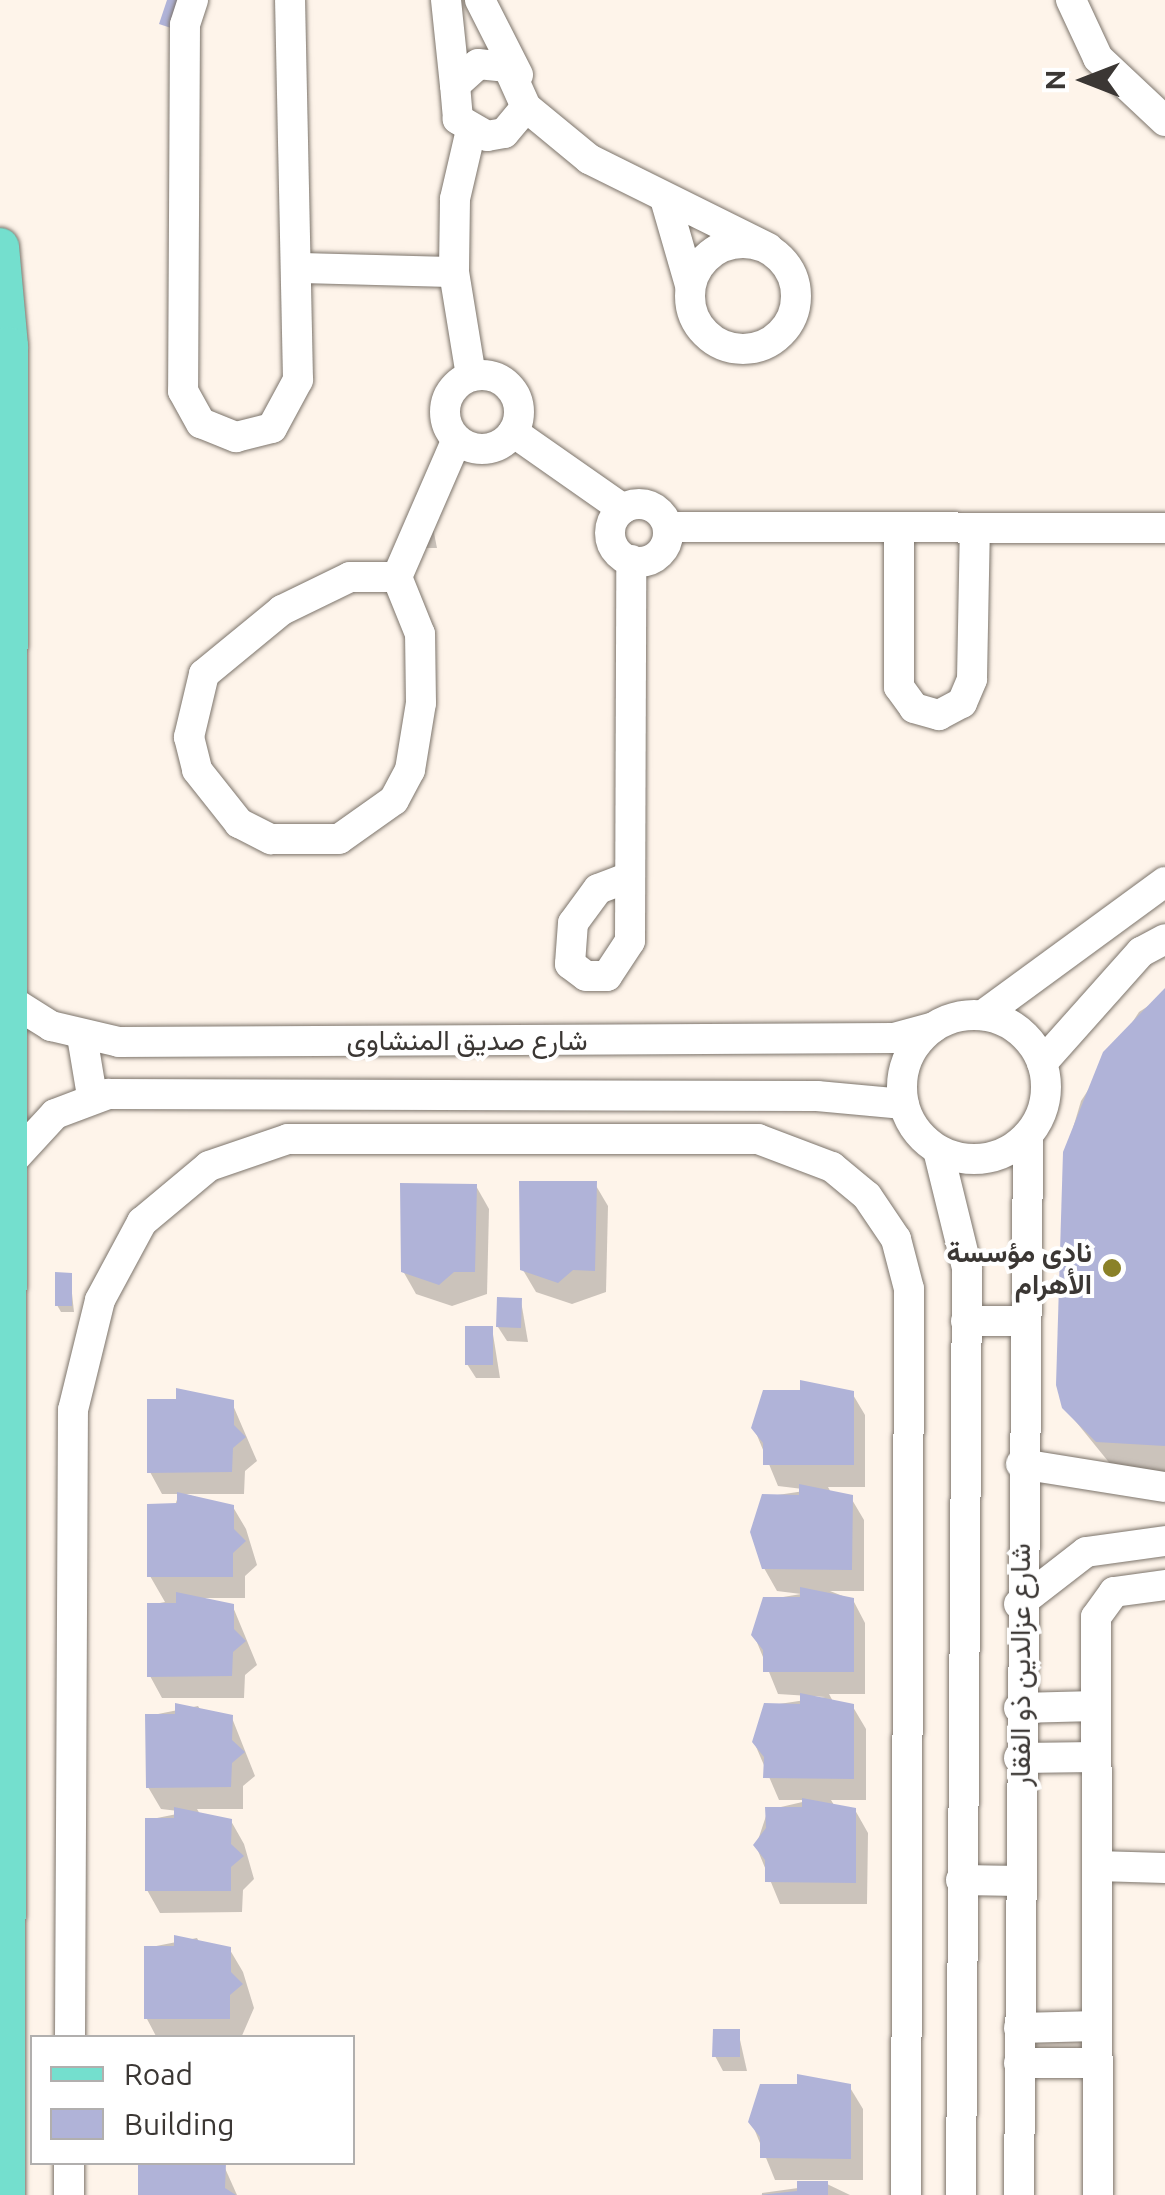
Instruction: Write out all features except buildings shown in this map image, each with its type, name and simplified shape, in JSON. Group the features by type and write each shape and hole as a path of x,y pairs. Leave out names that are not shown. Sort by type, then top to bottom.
{"main road":[{"path":"0,247 9,312 8,1166 4,1326 20,2093 6,2195"}],"street":[{"path":"193,0 185,24 183,391 217,434 254,436 294,399 298,268 290,0"},
{"path":"446,0 458,119 471,130 504,133 523,92 480,0"},
{"path":"1071,0 1098,58 1165,121"},
{"path":"456,85 493,62 523,92 666,202 704,210 768,248 792,274 796,299 772,341 748,350 703,332 666,202"},
{"path":"471,130 454,199 454,272 471,376"},
{"path":"690,285 720,247 768,248"},
{"path":"298,268 454,272"},
{"path":"471,376 496,377 514,394 513,432"},
{"path":"398,577 350,578 282,610 204,674 189,738 197,770 240,823 270,839 322,842 370,824 394,800 410,770 421,704 420,634 398,577 457,439 446,404 471,376"},
{"path":"457,439 493,447 513,432"},
{"path":"513,432 623,509 650,506 668,527 1165,528"},
{"path":"623,509 612,541 630,560 627,878"},
{"path":"630,560 659,554 668,527"},
{"path":"898,528 899,687 914,708 939,715 969,692 976,528"},
{"path":"983,1015 1008,1023 1042,1063 1045,1101 1028,1135 986,1158 938,1150 904,1104 913,1047 934,1026 983,1015 1165,882"},
{"path":"1042,1063 1141,952 1165,938"},
{"name":"شارع صديق المنشاوى","path":"8,999 82,1036 894,1038 934,1026"},
{"path":"82,1036 92,1096"},
{"name":"شارع صديق المنشاوى","path":"8,1166 55,1114 92,1096 491,1096 904,1104"},
{"path":"490,1136 491,1096"},
{"name":"شارع عزالدين ذو الفقار","path":"1019,2195 1019,1604 1028,1135"},
{"path":"70,2035 73,1410 110,1272 161,1201 234,1154 316,1137 758,1139 850,1180 896,1239 911,1314 906,2195"},
{"name":"شارع عزالدين ذو الفقار","path":"938,1150 964,1225 961,2195"},
{"path":"966,1322 1024,1322"},
{"path":"1021,1464 1165,1487"},
{"path":"1019,1604 1086,1552 1165,1541"},
{"path":"1098,2195 1096,1706 1102,1603 1128,1586 1165,1585"},
{"path":"1019,1708 1096,1706"},
{"path":"1019,1758 1096,1757"},
{"path":"1097,1866 1165,1868"},
{"path":"961,1880 1019,1880"},
{"path":"1019,2028 1097,2026"},
{"path":"1019,2063 1098,2063"},
{"path":"69,2195 70,2165"}],"place":[{"name":"نادى مؤسسة الأهرام","path":"1112,1268"}]}
